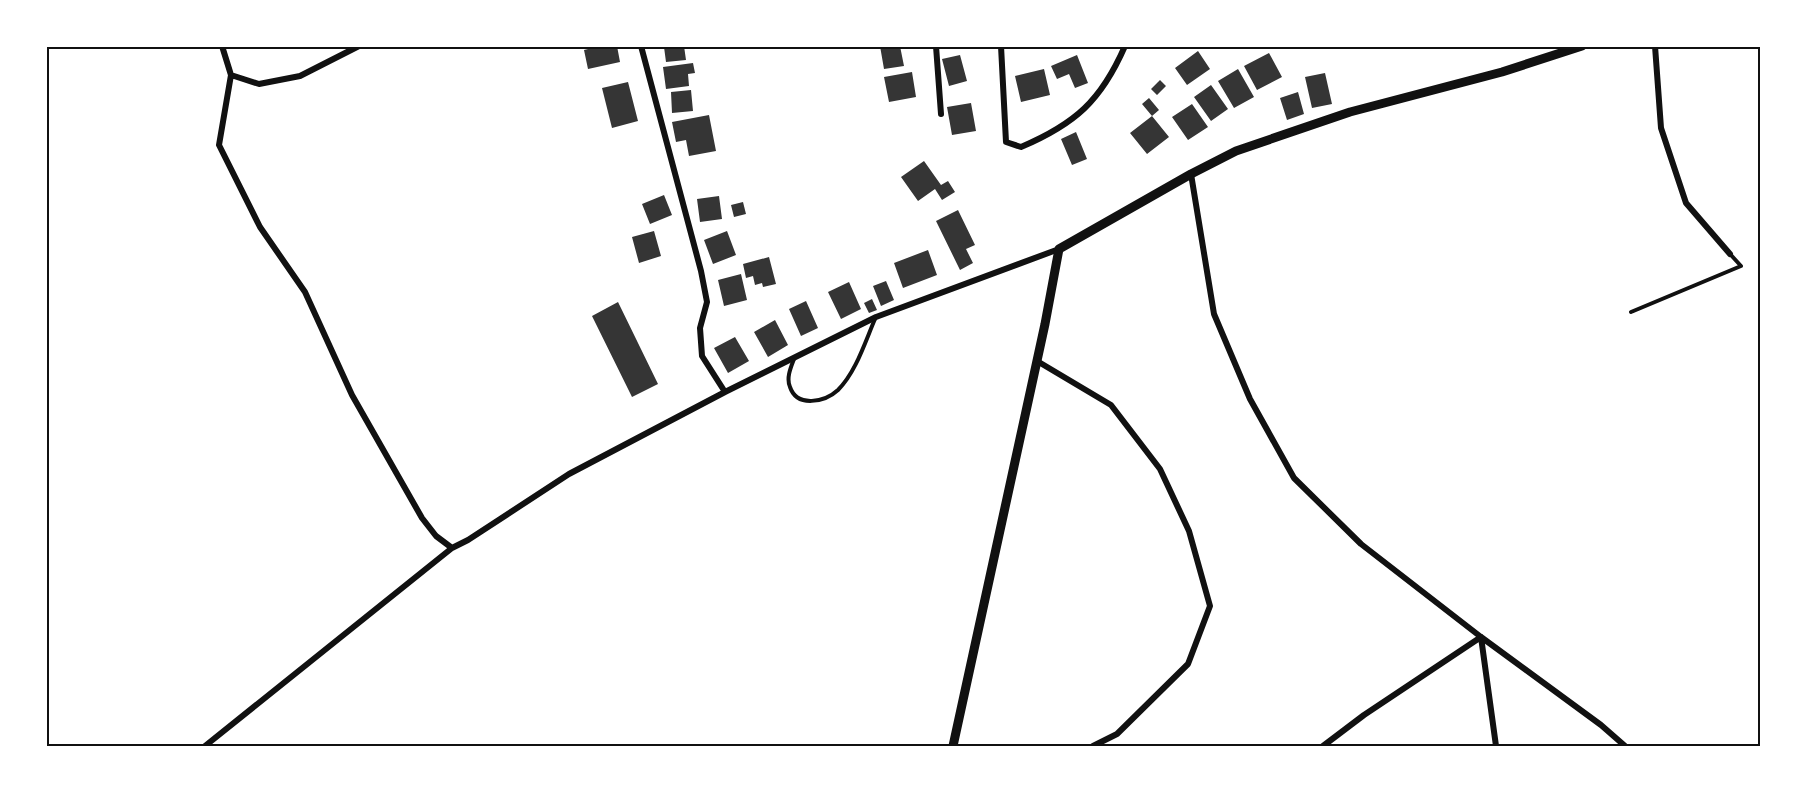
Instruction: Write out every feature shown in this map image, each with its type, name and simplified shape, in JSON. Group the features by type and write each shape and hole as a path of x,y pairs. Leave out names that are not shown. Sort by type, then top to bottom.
{"street":[{"path":"222,46 231,75 219,145 260,227 305,292 351,395 422,518 436,536 452,548"},
{"path":"231,75 260,84 300,76 359,46"},
{"path":"641,46 701,271 707,302 700,328 702,356 724,392"},
{"path":"936,46 941,114"},
{"path":"1000,46 1006,142 1021,147 1051,134 1087,107 1113,74 1125,46"},
{"path":"205,747 452,548 468,540 568,474 724,392 876,317 1059,249 1236,151 1350,112 1502,72 1582,46"},
{"path":"1655,46 1661,128 1686,203 1730,254"},
{"path":"1191,174 1214,314 1250,399 1294,478 1361,544 1481,637 1601,725 1625,747"},
{"path":"953,747 1059,249"},
{"path":"1037,361 1111,405 1160,469 1189,531 1210,606 1188,664 1117,734 1093,747"},
{"path":"1323,747 1364,715 1481,637"},
{"path":"1481,637 1496,747"}],"lane":[{"path":"1631,312 1741,266 1730,254"},
{"path":"794,358 789,382 795,395 811,401 829,397 839,389 849,375 876,317"}],"building":[{"path":"600,46 617,46 620,62 588,69 584,50"},
{"path":"684,46 686,60 666,62 664,47"},
{"path":"880,46 900,46 904,66 884,69"},
{"path":"1198,51 1210,69 1187,85 1175,68"},
{"path":"1269,53 1282,77 1257,90 1244,66"},
{"path":"960,55 967,81 949,86 942,59"},
{"path":"1077,55 1088,83 1075,88 1069,74 1057,79 1051,66"},
{"path":"693,63 695,73 688,74 689,86 666,89 663,67"},
{"path":"1044,69 1050,95 1021,102 1015,76"},
{"path":"1238,69 1254,97 1234,108 1218,81"},
{"path":"912,72 916,97 889,102 884,77"},
{"path":"1325,73 1332,104 1312,108 1305,77"},
{"path":"1160,80 1166,86 1157,95 1151,89"},
{"path":"628,82 638,121 612,128 602,88"},
{"path":"1211,85 1228,109 1211,121 1194,97"},
{"path":"691,90 693,111 672,113 671,92"},
{"path":"1298,92 1304,114 1287,120 1280,98"},
{"path":"1149,98 1159,110 1152,116 1142,104"},
{"path":"971,103 976,131 952,135 947,107"},
{"path":"1192,104 1208,127 1188,140 1172,117"},
{"path":"709,115 716,151 689,156 686,140 676,142 672,122"},
{"path":"1152,116 1169,137 1147,154 1130,133"},
{"path":"1076,132 1087,159 1072,165 1061,139"},
{"path":"924,161 941,185 948,181 955,192 942,200 935,189 918,201 901,177"},
{"path":"664,195 672,215 650,224 642,204"},
{"path":"719,196 722,219 700,222 697,199"},
{"path":"743,202 746,214 734,217 731,205"},
{"path":"958,210 975,245 966,249 973,263 960,270 936,221"},
{"path":"654,231 661,256 639,263 632,237"},
{"path":"727,231 736,255 713,264 704,240"},
{"path":"928,250 937,275 903,288 894,263"},
{"path":"769,257 776,284 763,287 762,283 755,285 753,276 746,278 743,264"},
{"path":"741,274 747,300 724,306 718,280"},
{"path":"886,281 894,300 881,306 873,286"},
{"path":"849,282 861,309 841,319 828,292"},
{"path":"872,299 877,310 869,313 864,303"},
{"path":"806,301 818,328 801,336 789,309"},
{"path":"618,302 658,384 632,397 592,316"},
{"path":"775,320 788,345 768,357 754,332"},
{"path":"735,337 749,361 728,373 714,348"}]}
